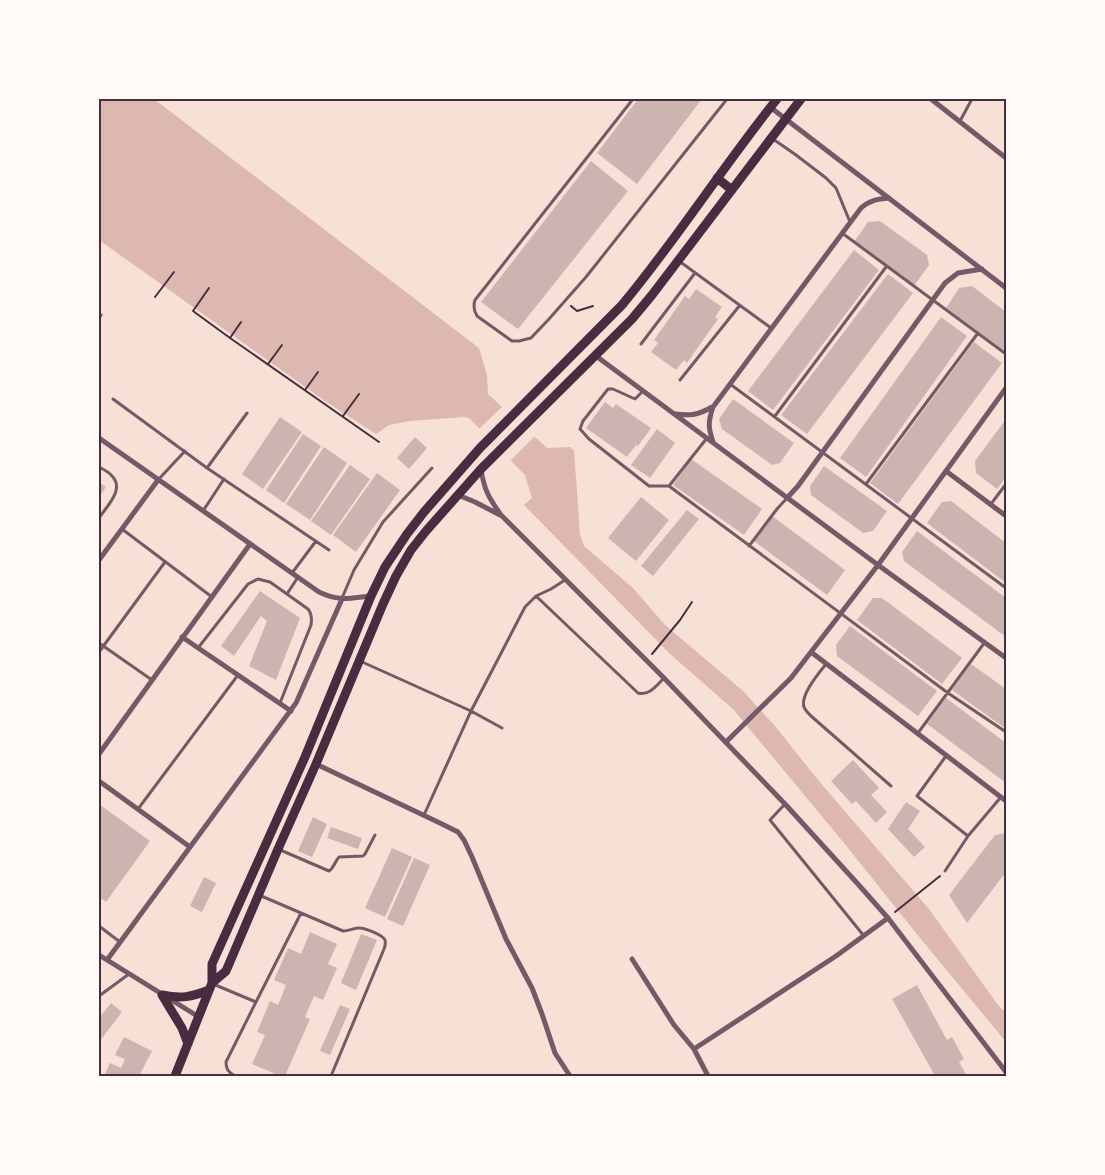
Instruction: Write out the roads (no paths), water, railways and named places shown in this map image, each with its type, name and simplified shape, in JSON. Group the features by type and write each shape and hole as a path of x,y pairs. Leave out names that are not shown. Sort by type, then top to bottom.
{"main road":[{"path":"175,1076 211,986 212,964 305,757 371,596 385,567 424,512 480,448 622,305 641,283 777,99"},
{"path":"162,995 182,998 192,996 211,986 226,971 383,604 411,550 481,469 637,313 801,99"},
{"path":"717,178 732,190"},
{"path":"162,995 182,1028 188,1044"}],"street":[{"path":"931,99 1006,157"},
{"path":"770,107 1006,288"},
{"path":"713,442 708,429 713,407 861,208 866,203 889,198"},
{"path":"787,498 823,452 945,283 958,273 982,269"},
{"path":"596,356 1006,658"},
{"path":"726,742 791,678 878,565 1006,388"},
{"path":"675,414 690,416 702,413 713,407"},
{"path":"99,438 319,592 342,599 371,596"},
{"path":"481,469 488,495 501,515 664,678 857,882 888,918 1006,1072"},
{"path":"946,471 1006,516"},
{"path":"99,560 158,480"},
{"path":"458,495 501,515"},
{"path":"99,754 250,544"},
{"path":"107,960 291,711 342,599"},
{"path":"182,637 291,711"},
{"path":"811,652 1006,800"},
{"path":"316,764 458,832 472,857 506,938 532,988 555,1054 570,1076"},
{"path":"99,781 190,847"},
{"path":"694,1049 836,956 888,918"},
{"path":"99,955 199,1017"},
{"path":"632,959 674,1025 694,1049 708,1076"}],"lane":[{"path":"633,99 475,300 477,316 512,341 530,338 565,301 727,99"},
{"path":"960,122 972,99"},
{"path":"771,138 804,160 836,188 850,222"},
{"path":"842,234 1006,354"},
{"path":"679,260 771,328"},
{"path":"775,416 886,267"},
{"path":"641,344 695,273"},
{"path":"680,380 740,305"},
{"path":"866,484 978,333"},
{"path":"730,384 1006,588"},
{"path":"644,391 635,399 613,389 608,389 583,421 580,429 649,486 669,486 948,693 1006,732"},
{"path":"113,400 207,468 329,550"},
{"path":"207,468 247,413"},
{"path":"669,486 707,438"},
{"path":"158,480 185,451"},
{"path":"99,466 112,476 117,488 116,493 99,518"},
{"path":"342,599 354,570 383,522 432,468"},
{"path":"202,510 224,479"},
{"path":"991,504 1006,484"},
{"path":"749,546 777,508 787,498"},
{"path":"122,529 212,597"},
{"path":"292,573 316,541"},
{"path":"99,652 165,562"},
{"path":"287,594 298,577"},
{"path":"198,648 248,584 258,579 270,582 308,609 312,620 312,625 280,704"},
{"path":"424,815 471,711 525,607 536,596 565,580"},
{"path":"536,596 638,693 650,692 664,678"},
{"path":"918,734 985,642"},
{"path":"99,643 152,680"},
{"path":"360,661 471,711 502,728"},
{"path":"826,664 808,690 803,700 804,708 891,786"},
{"path":"137,809 238,676"},
{"path":"946,755 917,796 968,836"},
{"path":"945,871 968,836 1001,796"},
{"path":"785,804 770,820 864,936"},
{"path":"278,849 329,871 339,856 363,856 375,835"},
{"path":"259,894 343,931 361,928 382,936 386,943 331,1076"},
{"path":"234,1076 228,1072 226,1062 301,913"},
{"path":"99,926 120,942"},
{"path":"99,996 129,974"},
{"path":"211,986 256,1002"}]}
